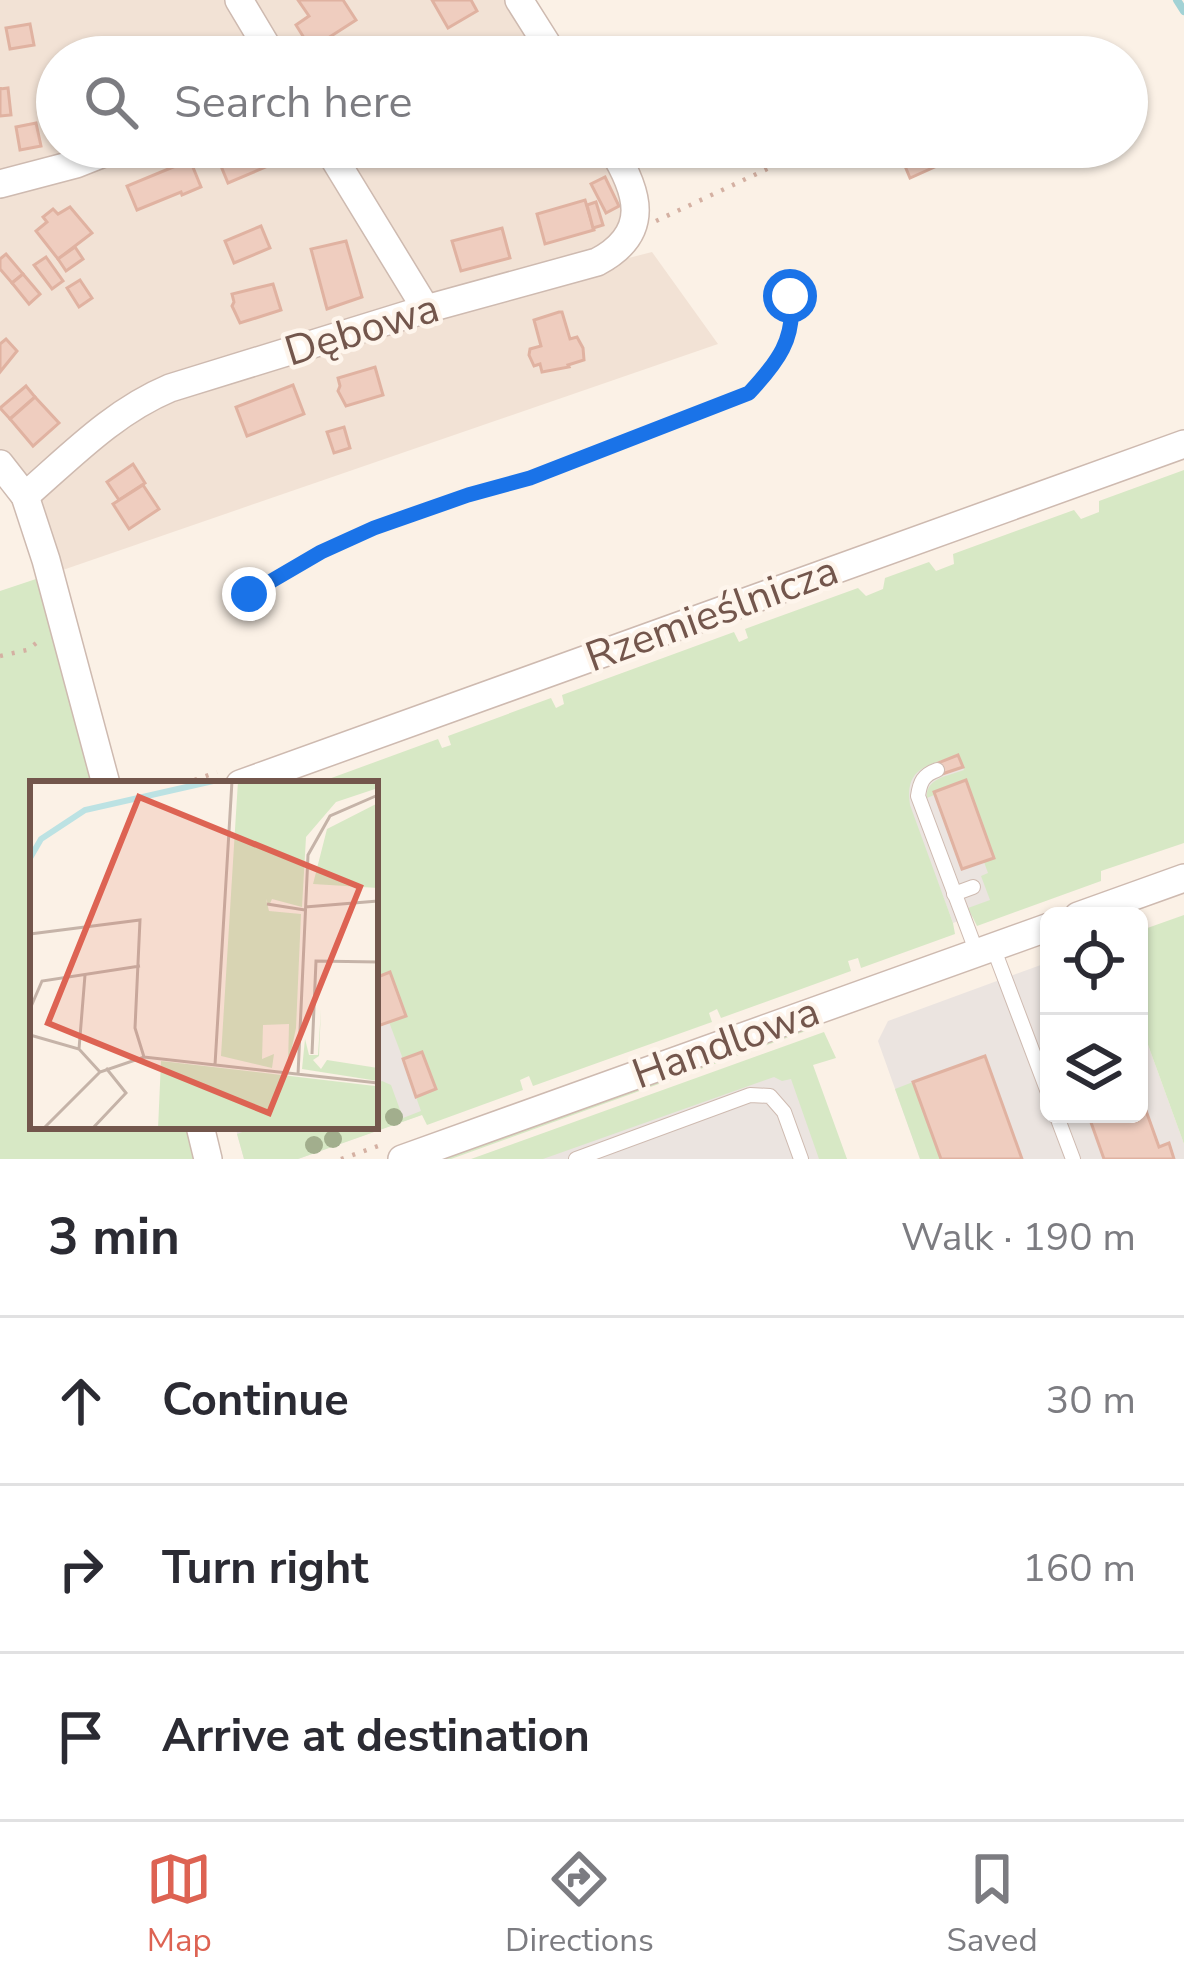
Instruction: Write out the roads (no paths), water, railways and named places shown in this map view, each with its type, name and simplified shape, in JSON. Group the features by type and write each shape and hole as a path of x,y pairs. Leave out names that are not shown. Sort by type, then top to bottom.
{"street":[{"path":"239,0 260,36"},
{"path":"519,0 542,36"},
{"path":"0,184 61,168"},
{"path":"340,168 426,309"},
{"name":"Dębowa","path":"25,496 115,417 170,388 597,262 620,250 633,228 636,200 624,168"},
{"name":"Rzemieślnicza","path":"248,781 1184,444"},
{"path":"0,464 25,496 105,781"},
{"path":"1103,907 1184,878"},
{"name":"Handlowa","path":"403,1159 1040,930"},
{"path":"201,1129 208,1159"}],"lane":[{"path":"937,770 920,783 919,796 954,894 985,950 1040,1075"},
{"path":"954,894 973,887"},
{"path":"576,1159 750,1095 770,1096 784,1112 801,1159"},
{"path":"1059,1123 1073,1159"}],"waterway":[{"path":"1177,0 1184,11"}]}
